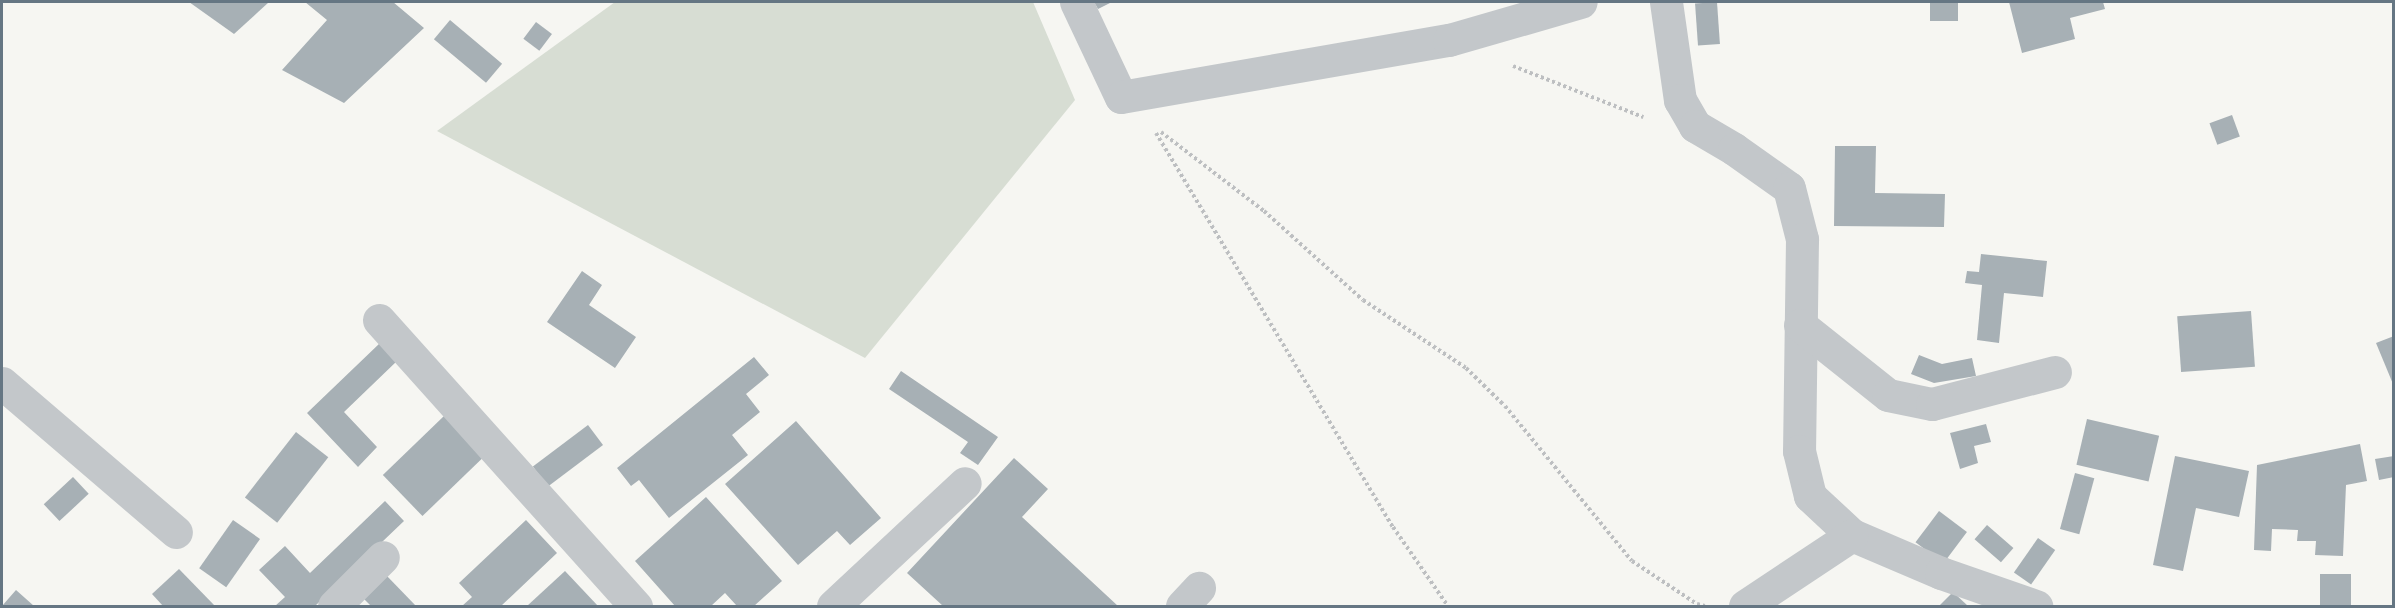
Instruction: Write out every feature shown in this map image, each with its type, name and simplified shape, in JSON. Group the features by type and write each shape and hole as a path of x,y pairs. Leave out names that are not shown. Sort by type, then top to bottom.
{"street":[{"path":"1076,2 1121,97 1449,40 1581,2"},
{"path":"1666,2 1680,100 1695,126 1734,149 1789,188 1802,239 1799,451 1810,496 1852,535 1941,573 2036,606"},
{"path":"379,320 636,606"},
{"path":"1800,326 1888,395 1932,404 2055,372"},
{"path":"2,383 176,532"},
{"path":"833,606 965,483"},
{"path":"1745,606 1852,535"},
{"path":"334,606 384,557"}],"path":[{"path":"1449,40 1642,117 1680,100"},
{"path":"1448,606 1393,527 1151,124 1264,211 1364,300 1466,368 1504,406 1632,561 1697,604 1709,606"}],"shaded area":[{"path":"615,2 1033,2 1075,100 865,358 437,131"}],"building":[{"path":"189,2 269,2 234,34"},
{"path":"305,2 393,2 424,28 344,103 282,70 327,20"},
{"path":"1094,2 1112,2 1098,9"},
{"path":"1717,2 1720,44 1698,45 1695,4"},
{"path":"1930,2 1958,2 1958,21 1930,21"},
{"path":"2009,2 2103,2 2105,9 2070,18 2075,39 2022,53"},
{"path":"450,20 502,64 486,83 434,39"},
{"path":"536,22 552,34 539,51 523,39"},
{"path":"2232,115 2240,137 2217,145 2209,123"},
{"path":"1835,146 1876,146 1875,193 1945,194 1944,227 1834,226"},
{"path":"1981,254 2047,261 2043,297 2004,293 1999,343 1977,340 1982,285 1965,283 1967,271 1979,272"},
{"path":"582,271 602,285 589,305 636,337 615,368 547,322"},
{"path":"2251,311 2255,367 2181,372 2177,316"},
{"path":"2394,336 2394,384 2393,384 2376,343"},
{"path":"380,343 397,361 344,412 377,447 358,467 307,413"},
{"path":"1919,355 1942,364 1972,358 1976,376 1934,383 1911,374"},
{"path":"754,357 769,375 746,394 760,412 732,435 748,455 669,518 639,480 631,486 617,468"},
{"path":"901,371 998,437 978,465 960,453 968,442 889,389"},
{"path":"444,416 484,457 422,516 383,475"},
{"path":"2087,419 2159,436 2149,481 2076,465"},
{"path":"796,421 881,518 850,545 837,531 798,565 725,484"},
{"path":"1986,424 1991,442 1974,446 1978,463 1960,469 1950,433"},
{"path":"588,425 603,445 548,486 533,467"},
{"path":"296,432 328,457 277,523 245,497"},
{"path":"2360,444 2367,481 2346,485 2343,556 2315,555 2316,541 2297,541 2298,530 2272,529 2271,551 2254,550 2257,465"},
{"path":"2175,456 2249,471 2239,517 2196,508 2183,571 2153,565"},
{"path":"2394,456 2394,477 2379,480 2375,459"},
{"path":"1014,458 1048,489 1022,517 1118,606 943,606 907,573"},
{"path":"2075,473 2094,478 2079,534 2060,529"},
{"path":"73,477 89,494 59,521 44,504"},
{"path":"706,497 782,581 754,606 737,606 725,593 711,606 675,606 635,561"},
{"path":"385,501 404,521 315,606 275,606 285,597 259,570 285,546 310,573"},
{"path":"1939,511 1967,532 1943,563 1916,542"},
{"path":"233,520 260,539 226,587 199,568"},
{"path":"526,520 557,553 501,606 462,606 472,597 459,583"},
{"path":"1987,525 2013,548 2001,562 1975,539"},
{"path":"2038,538 2055,550 2031,584 2014,572"},
{"path":"179,569 215,606 163,606 152,594"},
{"path":"565,571 598,606 527,606"},
{"path":"385,574 416,606 371,606 361,596"},
{"path":"2320,574 2351,574 2351,606 2320,606"},
{"path":"16,590 34,606 2,606"},
{"path":"1953,592 1968,606 1939,606"}]}
